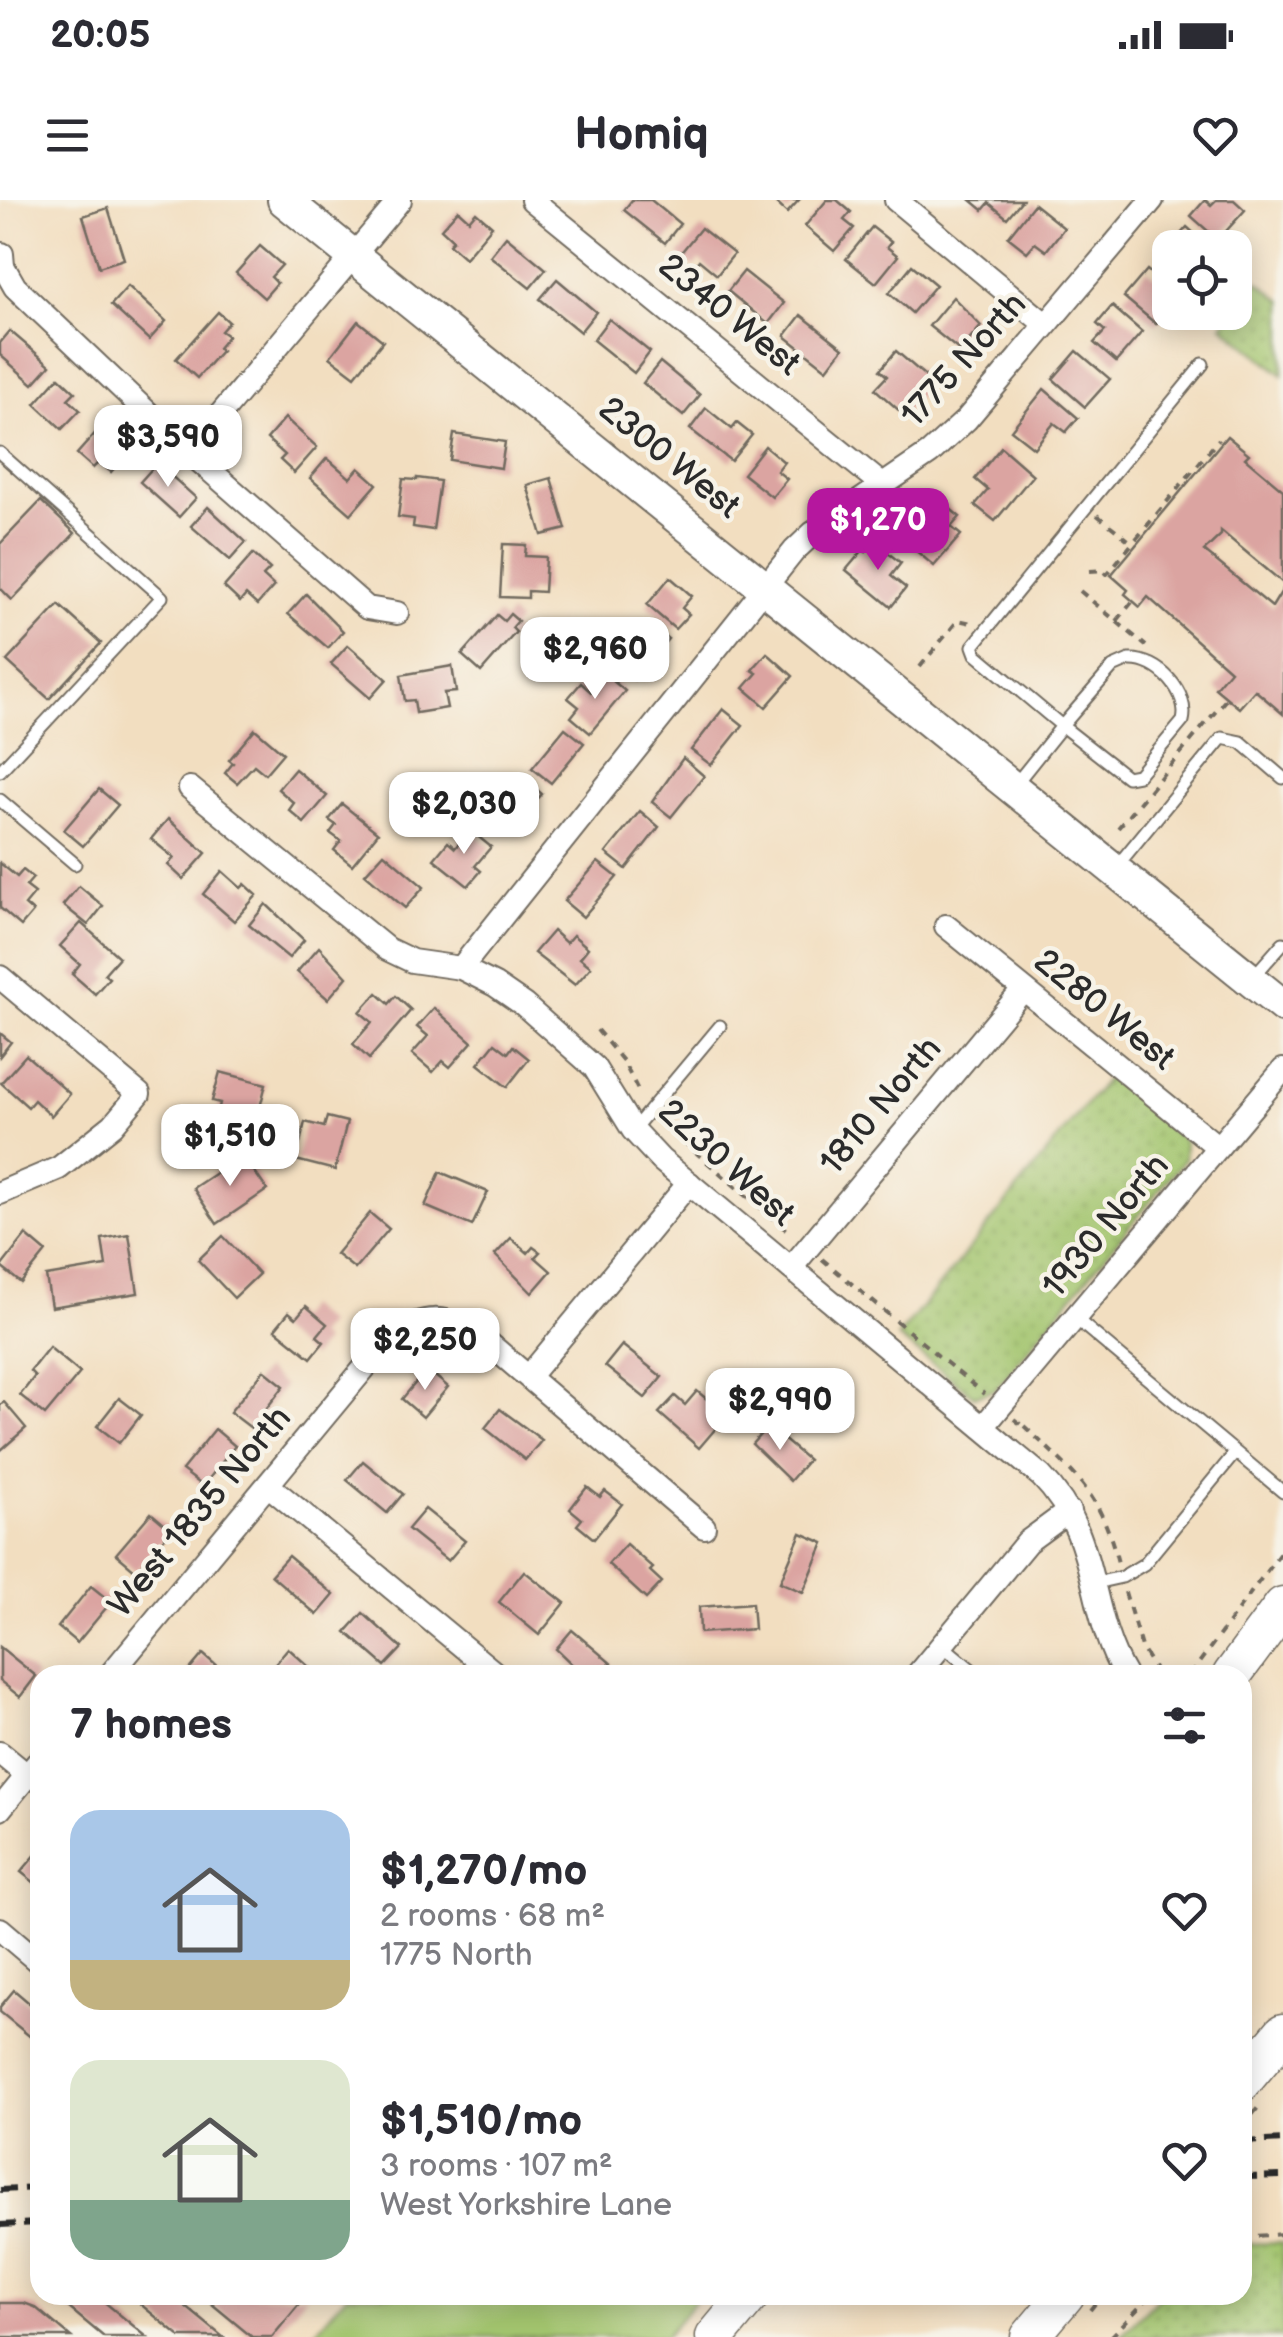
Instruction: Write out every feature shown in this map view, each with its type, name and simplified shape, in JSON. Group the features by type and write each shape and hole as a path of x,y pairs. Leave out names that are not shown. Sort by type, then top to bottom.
{"highway":[{"path":"1239,1665 1283,1606"},
{"path":"1252,2070 1283,2033"},
{"path":"715,2337 742,2305"},
{"path":"1030,2337 1057,2305"}],"main road":[{"name":"2300 West","path":"284,200 1283,1006"}],"street":[{"path":"189,452 400,200"},
{"name":"2340 West","path":"532,200 881,484"},
{"path":"896,200 1045,324"},
{"name":"1775 North","path":"461,968 765,586 813,533 930,453 966,420 1152,200"},
{"path":"2,254 15,287 189,452 367,608 396,613"},
{"name":"2230 West","path":"190,788 387,950 412,961 461,968 495,985 524,1006 584,1056 604,1080 632,1130 688,1183 1041,1476 1069,1510 1121,1665"},
{"name":"2280 West","path":"946,926 1218,1147"},
{"path":"0,976 140,1094 113,1126 59,1168 0,1193"},
{"name":"1810 North","path":"792,1268 1023,990"},
{"name":"1930 North","path":"983,1427 1283,1070"},
{"path":"688,1183 528,1376 704,1527"},
{"name":"West 1835 North","path":"118,1665 390,1337 432,1318 463,1326 480,1335 528,1376"},
{"path":"268,1484 485,1665"},
{"path":"925,1665 1027,1542 1069,1510"},
{"path":"0,1752 30,1766"},
{"path":"0,1809 30,1773"},
{"path":"0,1930 30,1955"}],"lane":[{"path":"1014,786 1062,726 1113,667 1129,660 1147,662 1180,690 1186,710 1183,721 1145,768 1127,777 1062,726 976,654 973,646 1203,364"},
{"path":"0,452 162,596 0,771"},
{"path":"1115,868 1222,738 1240,742 1283,778"},
{"path":"0,800 75,864"},
{"path":"1252,980 1283,943"},
{"path":"632,1130 720,1026"},
{"path":"1075,1318 1282,1492"},
{"path":"1095,1583 1122,1577 1144,1564 1235,1452"},
{"path":"942,1645 966,1665"}],"path":[{"path":"1090,571 1103,570 1108,574 1220,439"},
{"path":"1096,514 1134,545"},
{"path":"1080,592 1146,646"},
{"path":"1116,621 1133,601"},
{"path":"920,667 958,620 972,624"},
{"path":"1118,828 1227,698"},
{"path":"597,1030 623,1062 650,1110 678,1140 794,1236"},
{"path":"825,1262 986,1396"},
{"path":"1016,1420 1073,1471"},
{"path":"1197,1665 1283,1549"},
{"path":"1252,2236 1283,2234"},
{"path":"1111,2337 1141,2305"}],"green space":[{"path":"1258,281 1283,301 1283,375 1228,330 1252,330 1252,289"},
{"path":"1108,1077 1179,1135 1185,1143 1184,1160 995,1390 974,1396 898,1337"},
{"path":"1283,2243 1283,2337 1119,2337 1151,2305 1252,2305 1252,2244"},
{"path":"338,2305 692,2305 665,2337 311,2337"}],"building":[{"path":"632,200 651,200 680,224 665,243 624,210"},
{"path":"773,200 799,200 787,213"},
{"path":"827,200 837,200 851,212 844,220 854,228 834,251 805,226"},
{"path":"971,200 1022,200 1007,218 989,203 983,210"},
{"path":"1205,200 1211,205 1216,200 1234,200 1245,210 1227,230 1207,230 1191,216"},
{"path":"1034,204 1064,228 1046,251 1035,243 1027,252 1008,237"},
{"path":"108,208 124,259 99,267 83,216"},
{"path":"458,210 469,220 476,212 492,226 465,258 449,244 453,240 441,229"},
{"path":"872,227 891,242 887,247 898,256 876,283 846,259"},
{"path":"701,228 734,254 717,275 699,260 694,267 679,255"},
{"path":"506,236 546,269 530,288 490,256"},
{"path":"260,246 282,265 271,277 277,283 264,298 236,273"},
{"path":"912,265 936,285 912,313 889,293"},
{"path":"1147,270 1152,274 1152,321 1124,297"},
{"path":"744,271 784,303 768,324 728,291"},
{"path":"557,279 596,312 580,332 540,299"},
{"path":"128,286 166,321 149,340 111,305"},
{"path":"953,297 981,326 960,351 929,326"},
{"path":"1112,306 1142,332 1116,362 1094,343 1105,331 1097,324"},
{"path":"218,312 229,322 221,331 228,336 218,348 221,351 197,378 176,359"},
{"path":"801,315 843,348 827,369 785,336"},
{"path":"609,319 650,352 634,373 593,340"},
{"path":"358,321 383,341 355,376 330,357"},
{"path":"10,331 50,365 33,384 0,355 0,343"},
{"path":"896,351 931,381 903,414 875,389 887,376 880,370"},
{"path":"1077,351 1110,379 1085,407 1053,379"},
{"path":"660,362 700,395 683,416 643,383"},
{"path":"59,377 75,392 68,399 80,410 62,429 35,404"},
{"path":"1044,389 1078,418 1066,432 1054,423 1034,448 1011,430"},
{"path":"706,408 732,429 737,423 752,435 731,461 690,429"},
{"path":"285,418 317,447 294,473 280,460 285,455 267,439"},
{"path":"107,420 123,434 118,441 129,451 111,472 99,462 93,468 77,454"},
{"path":"454,434 505,442 501,468 450,460"},
{"path":"1227,436 1249,454 1245,458 1283,490 1283,583 1221,531 1204,551 1272,607 1283,589 1283,714 1255,690 1239,708 1215,688 1230,670 1148,597 1140,607 1111,575"},
{"path":"765,446 784,462 777,471 787,479 772,497 743,474"},
{"path":"1001,447 1033,475 995,521 975,505 988,490 975,479"},
{"path":"327,458 350,478 359,468 377,484 351,514 310,478"},
{"path":"157,463 196,498 179,517 140,482"},
{"path":"551,478 566,529 542,535 527,485"},
{"path":"403,479 440,481 433,530 413,527 414,519 398,517"},
{"path":"41,501 75,533 12,600 0,588 0,544"},
{"path":"942,502 960,517 951,527 961,535 934,566 901,538 922,513 928,518"},
{"path":"208,507 246,542 230,560 191,526"},
{"path":"874,542 901,563 891,576 906,588 891,607 846,570"},
{"path":"503,544 526,545 525,556 546,557 544,592 528,591 528,598 500,597"},
{"path":"253,554 270,569 263,576 274,586 257,605 246,595 240,602 224,587"},
{"path":"670,577 692,596 682,608 689,614 675,629 647,605"},
{"path":"306,594 343,631 328,648 288,614"},
{"path":"59,605 101,643 49,699 7,661"},
{"path":"510,614 518,621 512,628 516,632 481,672 462,655 497,615 504,621"},
{"path":"649,623 668,639 634,680 615,664"},
{"path":"348,645 387,679 370,698 331,664"},
{"path":"767,653 793,676 766,707 744,688 757,673 752,670"},
{"path":"452,666 456,692 444,693 447,708 416,713 414,700 405,701 401,675"},
{"path":"606,675 625,691 590,733 571,717 579,707 568,698 581,683 591,692"},
{"path":"723,709 743,725 711,765 691,750"},
{"path":"565,728 584,743 551,783 532,768"},
{"path":"255,729 283,753 265,774 254,765 237,783 225,773 233,763 229,760"},
{"path":"683,758 704,776 671,817 652,802"},
{"path":"295,769 327,796 304,823 289,810 294,803 278,789"},
{"path":"521,776 542,794 506,833 487,818"},
{"path":"99,789 118,805 83,846 64,830"},
{"path":"342,804 378,833 352,865 334,850 341,841 330,833 336,825 329,820"},
{"path":"640,811 659,827 626,869 606,853"},
{"path":"168,819 206,853 183,879 168,865 174,858 151,839"},
{"path":"470,830 491,847 475,866 481,871 468,886 434,859 448,842 455,848"},
{"path":"384,853 424,887 405,908 365,874"},
{"path":"598,862 617,877 583,917 564,901"},
{"path":"0,863 17,877 23,870 33,878 26,886 35,893 25,905 33,912 21,926 0,908"},
{"path":"222,871 241,888 245,884 257,895 234,921 203,894"},
{"path":"79,886 103,906 88,925 63,905"},
{"path":"266,904 304,940 289,958 249,925"},
{"path":"81,923 119,957 104,974 109,978 95,994 72,974 80,964 60,946"},
{"path":"553,931 566,943 573,935 588,948 580,958 591,967 575,985 534,953"},
{"path":"319,947 347,977 328,999 297,972"},
{"path":"377,993 389,1004 396,996 411,1010 369,1059 353,1044 372,1022 360,1012"},
{"path":"434,1008 472,1042 450,1067 443,1061 433,1072 412,1054 428,1036 417,1027"},
{"path":"0,1033 11,1042 0,1056"},
{"path":"495,1043 508,1053 513,1046 529,1059 507,1087 478,1064"},
{"path":"26,1055 70,1094 51,1116 34,1100 28,1107 1,1083"},
{"path":"220,1072 266,1084 254,1131 216,1121 220,1103 212,1101"},
{"path":"327,1117 347,1122 335,1170 296,1160 305,1122 324,1127"},
{"path":"243,1155 267,1190 217,1224 193,1188"},
{"path":"440,1172 488,1192 472,1226 425,1206"},
{"path":"370,1213 389,1229 355,1269 336,1254"},
{"path":"129,1234 138,1293 51,1307 46,1276 106,1266 102,1239"},
{"path":"26,1235 46,1252 21,1283 1,1267"},
{"path":"223,1236 259,1274 234,1298 198,1260"},
{"path":"511,1238 528,1253 533,1247 540,1252 535,1257 551,1271 532,1293 495,1255"},
{"path":"306,1306 327,1324 317,1336 324,1342 311,1358 275,1329 289,1312 296,1318"},
{"path":"622,1345 662,1377 645,1398 605,1366"},
{"path":"49,1347 80,1373 45,1415 20,1395 35,1376 30,1371"},
{"path":"427,1369 448,1387 423,1417 402,1399"},
{"path":"264,1370 284,1386 251,1428 230,1412"},
{"path":"697,1391 721,1411 711,1422 717,1427 699,1448 659,1413 675,1396 685,1405"},
{"path":"119,1398 141,1415 119,1443 97,1426"},
{"path":"4,1402 26,1428 0,1451 0,1405"},
{"path":"500,1409 542,1440 525,1460 485,1428"},
{"path":"768,1426 808,1460 790,1481 752,1444"},
{"path":"215,1429 235,1446 203,1486 182,1470"},
{"path":"363,1461 403,1494 387,1513 347,1480"},
{"path":"587,1487 600,1497 605,1491 622,1504 594,1539 577,1525 582,1519 570,1509"},
{"path":"425,1509 465,1541 448,1561 408,1529"},
{"path":"151,1513 171,1530 136,1571 116,1554"},
{"path":"801,1533 824,1543 803,1592 780,1582"},
{"path":"626,1544 653,1568 650,1571 662,1582 646,1599 608,1564"},
{"path":"288,1556 334,1595 317,1615 271,1575"},
{"path":"524,1571 565,1603 539,1635 499,1602"},
{"path":"91,1586 111,1602 77,1643 58,1627"},
{"path":"752,1603 754,1629 700,1633 699,1607"},
{"path":"363,1613 402,1648 384,1665 346,1632"},
{"path":"572,1630 612,1664 573,1665 556,1649"},
{"path":"0,1647 30,1671 30,1684 20,1697 0,1681"},
{"path":"288,1648 307,1665 274,1665"},
{"path":"203,1654 216,1665 194,1665"},
{"path":"30,1861 30,1879 21,1872"},
{"path":"14,1990 30,2004 30,2036 0,2012"},
{"path":"0,2303 35,2307 71,2337 0,2337"},
{"path":"65,2305 108,2305 147,2337 104,2337"},
{"path":"141,2305 184,2305 223,2337 180,2337"},
{"path":"213,2305 299,2305 272,2337 252,2337"}],"railway":[{"path":"1252,2142 1283,2140"},
{"path":"1252,2177 1283,2176"},
{"path":"0,2190 30,2188"},
{"path":"0,2225 30,2224"}]}
